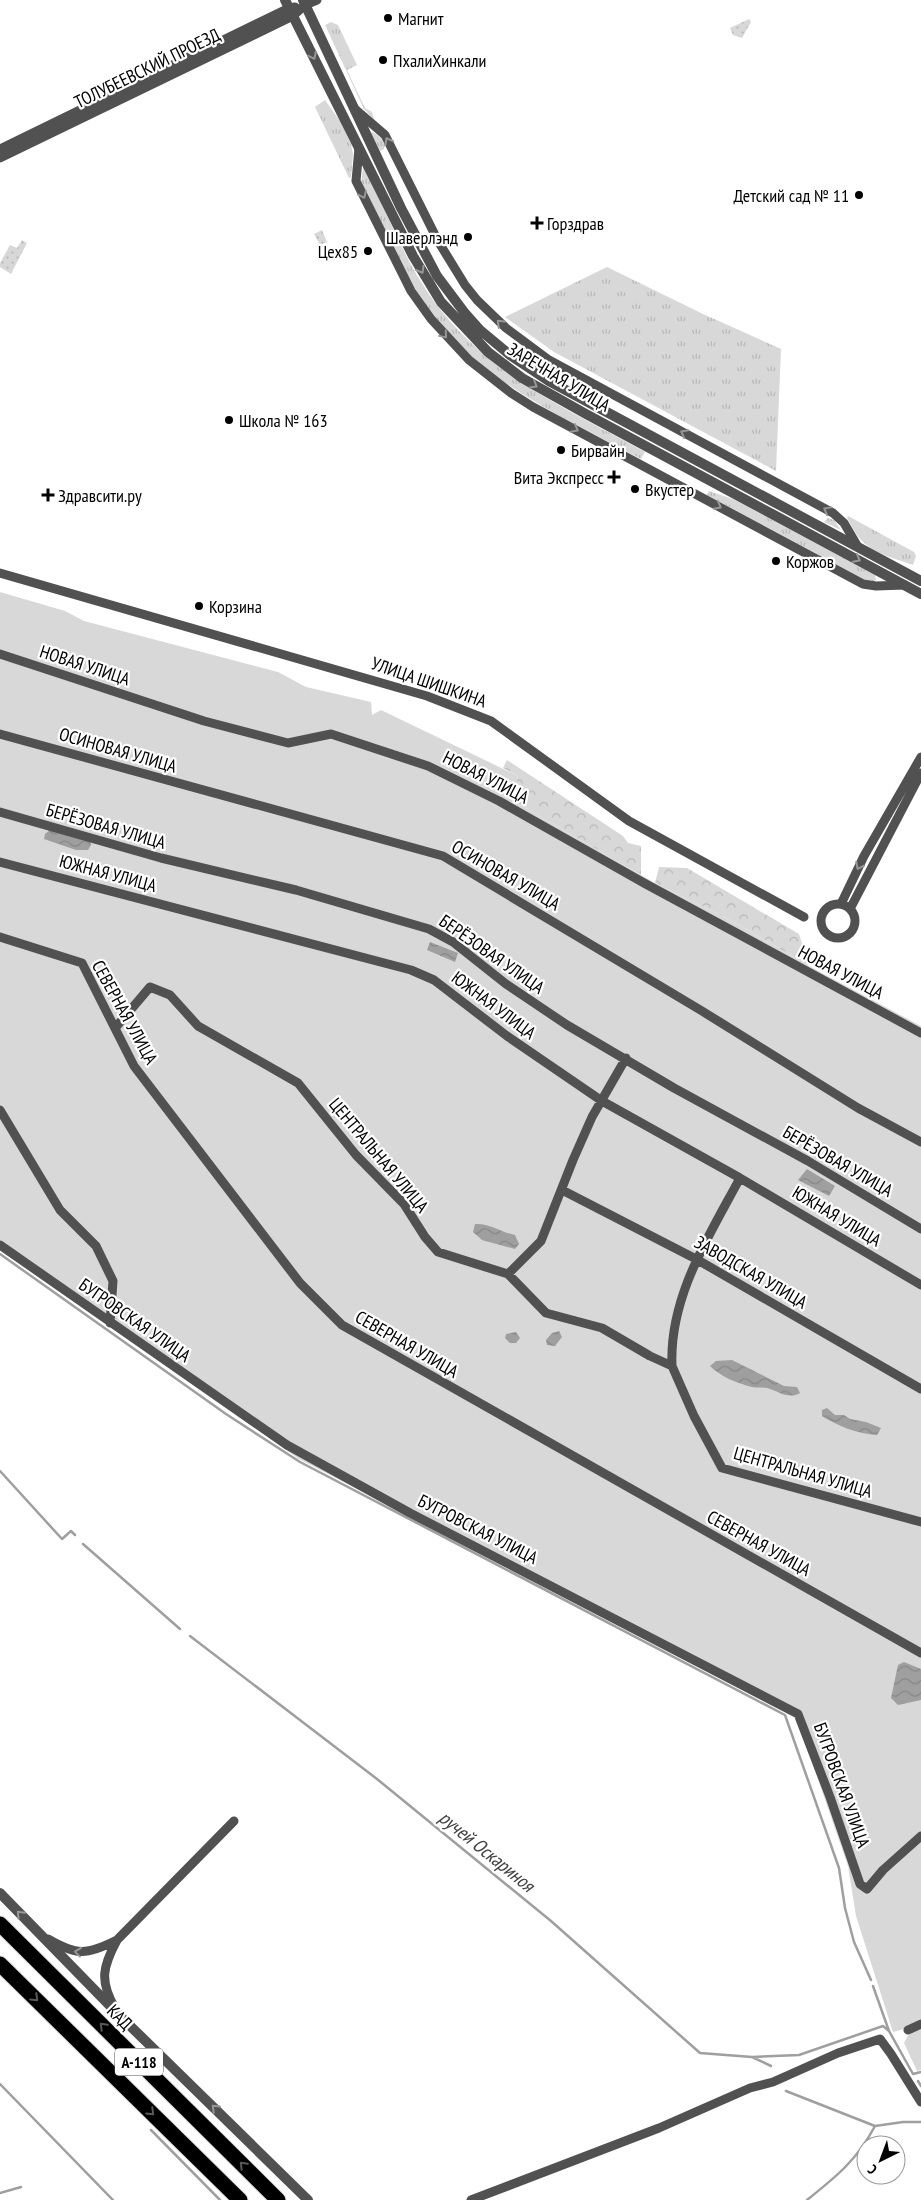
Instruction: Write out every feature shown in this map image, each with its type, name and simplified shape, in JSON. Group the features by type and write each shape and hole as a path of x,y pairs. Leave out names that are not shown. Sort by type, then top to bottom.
{"highway":[{"name":"КАД","path":"0,1924 278,2200"},
{"name":"А-118","path":"0,1964 240,2200"}],"street":[{"name":"ТОЛУБЕЕВСКИЙ ПРОЕЗД","path":"0,149 289,8 317,0"},
{"name":"ЗАРЕЧНАЯ УЛИЦА","path":"304,3 401,208 437,276 464,312 496,344 548,381 921,581"},
{"name":"ТОЛУБЕЕВСКИЙ ПРОЕЗД","path":"0,158 289,8"},
{"name":"ЗАРЕЧНАЯ УЛИЦА","path":"289,8 413,256 428,282 456,320 488,352 522,378 586,414 921,594"},
{"path":"356,110 385,134 451,264 477,300 506,328 549,360 833,513 844,523 858,547"},
{"path":"359,148 356,181 411,291 449,340 492,380 533,407 863,584 876,586 905,585"},
{"name":"УЛИЦА ШИШКИНА","path":"0,573 316,663 468,710 491,721 628,821 804,917"},
{"name":"НОВАЯ УЛИЦА","path":"0,654 204,721 288,744 331,734 428,766 498,801 644,883 921,1033"},
{"name":"ОСИНОВАЯ УЛИЦА","path":"0,734 443,856 702,1011 858,1108 921,1142"},
{"path":"840,904 864,856 921,757"},
{"path":"850,909 921,773"},
{"name":"БЕРЁЗОВАЯ УЛИЦА","path":"0,812 161,858 296,890 428,928 453,942 506,984 567,1025 674,1088 808,1161 921,1229"},
{"name":"ЮЖНАЯ УЛИЦА","path":"0,862 411,970 434,980 507,1036 602,1101 740,1178 921,1285"},
{"path":"840,904 850,909 855,920 851,931 841,938 829,936 821,927 821,915 829,906 840,904"},
{"name":"СЕВЕРНАЯ УЛИЦА","path":"0,937 82,963 116,1027 134,1066 164,1108 300,1283 342,1325 921,1653"},
{"name":"ЦЕНТРАЛЬНАЯ УЛИЦА","path":"116,1027 150,987 170,995 198,1026 298,1083 356,1155 404,1204 425,1237 438,1252 508,1274 546,1313 602,1328 650,1356 672,1366 694,1416 722,1468 921,1522"},
{"path":"508,1274 541,1241 592,1117 626,1058"},
{"path":"0,1110 60,1210 96,1246 113,1281 110,1323"},
{"path":"672,1366 671,1347 678,1312 696,1259 740,1178"},
{"name":"ЗАВОДСКАЯ УЛИЦА","path":"562,1190 696,1259 921,1389"},
{"name":"БУГРОВСКАЯ УЛИЦА","path":"0,1245 287,1445 410,1513 798,1714 830,1797 860,1884 867,1889 883,1870 921,1836"},
{"path":"120,2016 106,1988 103,1973 108,1956 117,1940 234,1821"},
{"path":"0,1893 120,2016 308,2200"},
{"path":"40,1935 70,1951 86,1953 117,1940"},
{"path":"908,2030 921,2024"},
{"path":"470,2200 659,2128 750,2088 773,2082 838,2054 880,2040 921,2102"}],"green space":[{"path":"749,19 751,22 742,38 733,35 730,28"},
{"path":"331,22 338,25 357,65 347,70 365,108 372,112 374,120 364,109 325,25"},
{"path":"325,100 340,121 351,144 353,154 351,177 349,178 315,107"},
{"path":"373,132 381,138 385,145 384,149 380,151 371,133"},
{"path":"363,167 423,285 444,314 468,340 494,363 522,383 645,452 641,459 547,409 516,390 461,347 437,321 401,265 361,183"},
{"path":"322,230 327,242 320,245 314,234"},
{"path":"22,240 27,243 11,274 0,267 0,263 10,245 17,248"},
{"path":"607,267 703,314 781,349 776,471 554,352 505,317"},
{"path":"709,491 733,499 875,575 876,580 867,581 707,495"},
{"path":"848,516 914,552 916,556 913,565 886,556 867,546 856,533 847,518"},
{"path":"828,518 834,520 841,530 824,522"},
{"path":"0,592 65,611 84,621 278,672 306,687 371,702 372,715 381,710 518,776 510,799 655,883 738,924 809,966 921,1026 921,2070 917,2071 904,2043 909,2034 907,2028 893,2032 856,1916 848,1866 796,1716 299,1459 0,1250"},
{"path":"507,760 623,836 628,843 641,846 641,875 510,799 518,776 503,768"},
{"path":"659,867 687,868 799,934 809,966 738,924 655,883"}],"water":[{"path":"50,830 90,841 91,845 88,850 76,850 44,839 45,834"},
{"path":"430,942 458,953 455,962 427,950"},
{"path":"807,1169 835,1186 829,1196 798,1180"},
{"path":"475,1224 485,1225 515,1235 519,1244 515,1249 482,1240 473,1232"},
{"path":"559,1331 562,1337 555,1346 547,1345 546,1340 552,1333"},
{"path":"516,1332 520,1338 516,1343 510,1343 505,1338 506,1334"},
{"path":"732,1360 784,1386 797,1387 800,1393 791,1396 767,1388 746,1385 724,1376 710,1366 716,1361"},
{"path":"827,1408 835,1415 844,1415 850,1419 866,1422 881,1428 877,1435 848,1429 822,1416 822,1410"},
{"path":"904,1662 921,1669 921,1700 898,1705 891,1698 898,1665"}],"waterway":[{"path":"0,1254 226,1414 300,1462 785,1715 839,1868 845,1908 854,1942 871,1980"},
{"name":"ручей Оскариноя","path":"0,1471 62,1539 71,1531 75,1535"},
{"name":"ручей Оскариноя","path":"83,1544 180,1629"},
{"name":"ручей Оскариноя","path":"190,1636 377,1779 551,1921 700,2053 752,2057 771,2066"},
{"path":"752,2057 799,2055 883,2026 889,2031 873,1986"},
{"path":"889,2031 913,2074 921,2072"},
{"name":"ручей Оскариноя","path":"918,2081 921,2086"},
{"path":"0,2084 113,2200"},
{"name":"ручей Оскариноя","path":"786,2091 875,2126 903,2122 921,2122"},
{"path":"807,2200 846,2167 861,2149 875,2126"},
{"path":"151,2130 220,2200"},
{"path":"0,2193 21,2187"}],"place":[{"name":"Магнит","path":"388,18"},
{"name":"ПхалиХинкали","path":"383,60"},
{"name":"Детский сад № 11","path":"859,195"},
{"name":"Горздрав","path":"537,223"},
{"name":"Шаверлэнд","path":"468,237"},
{"name":"Цех85","path":"368,251"},
{"name":"Школа № 163","path":"229,420"},
{"name":"Бирвайн","path":"561,450"},
{"name":"Вита Экспресс","path":"614,477"},
{"name":"Вкустер","path":"635,489"},
{"name":"Здравсити.ру","path":"48,495"},
{"name":"Коржов","path":"776,561"},
{"name":"Корзина","path":"199,606"}]}
